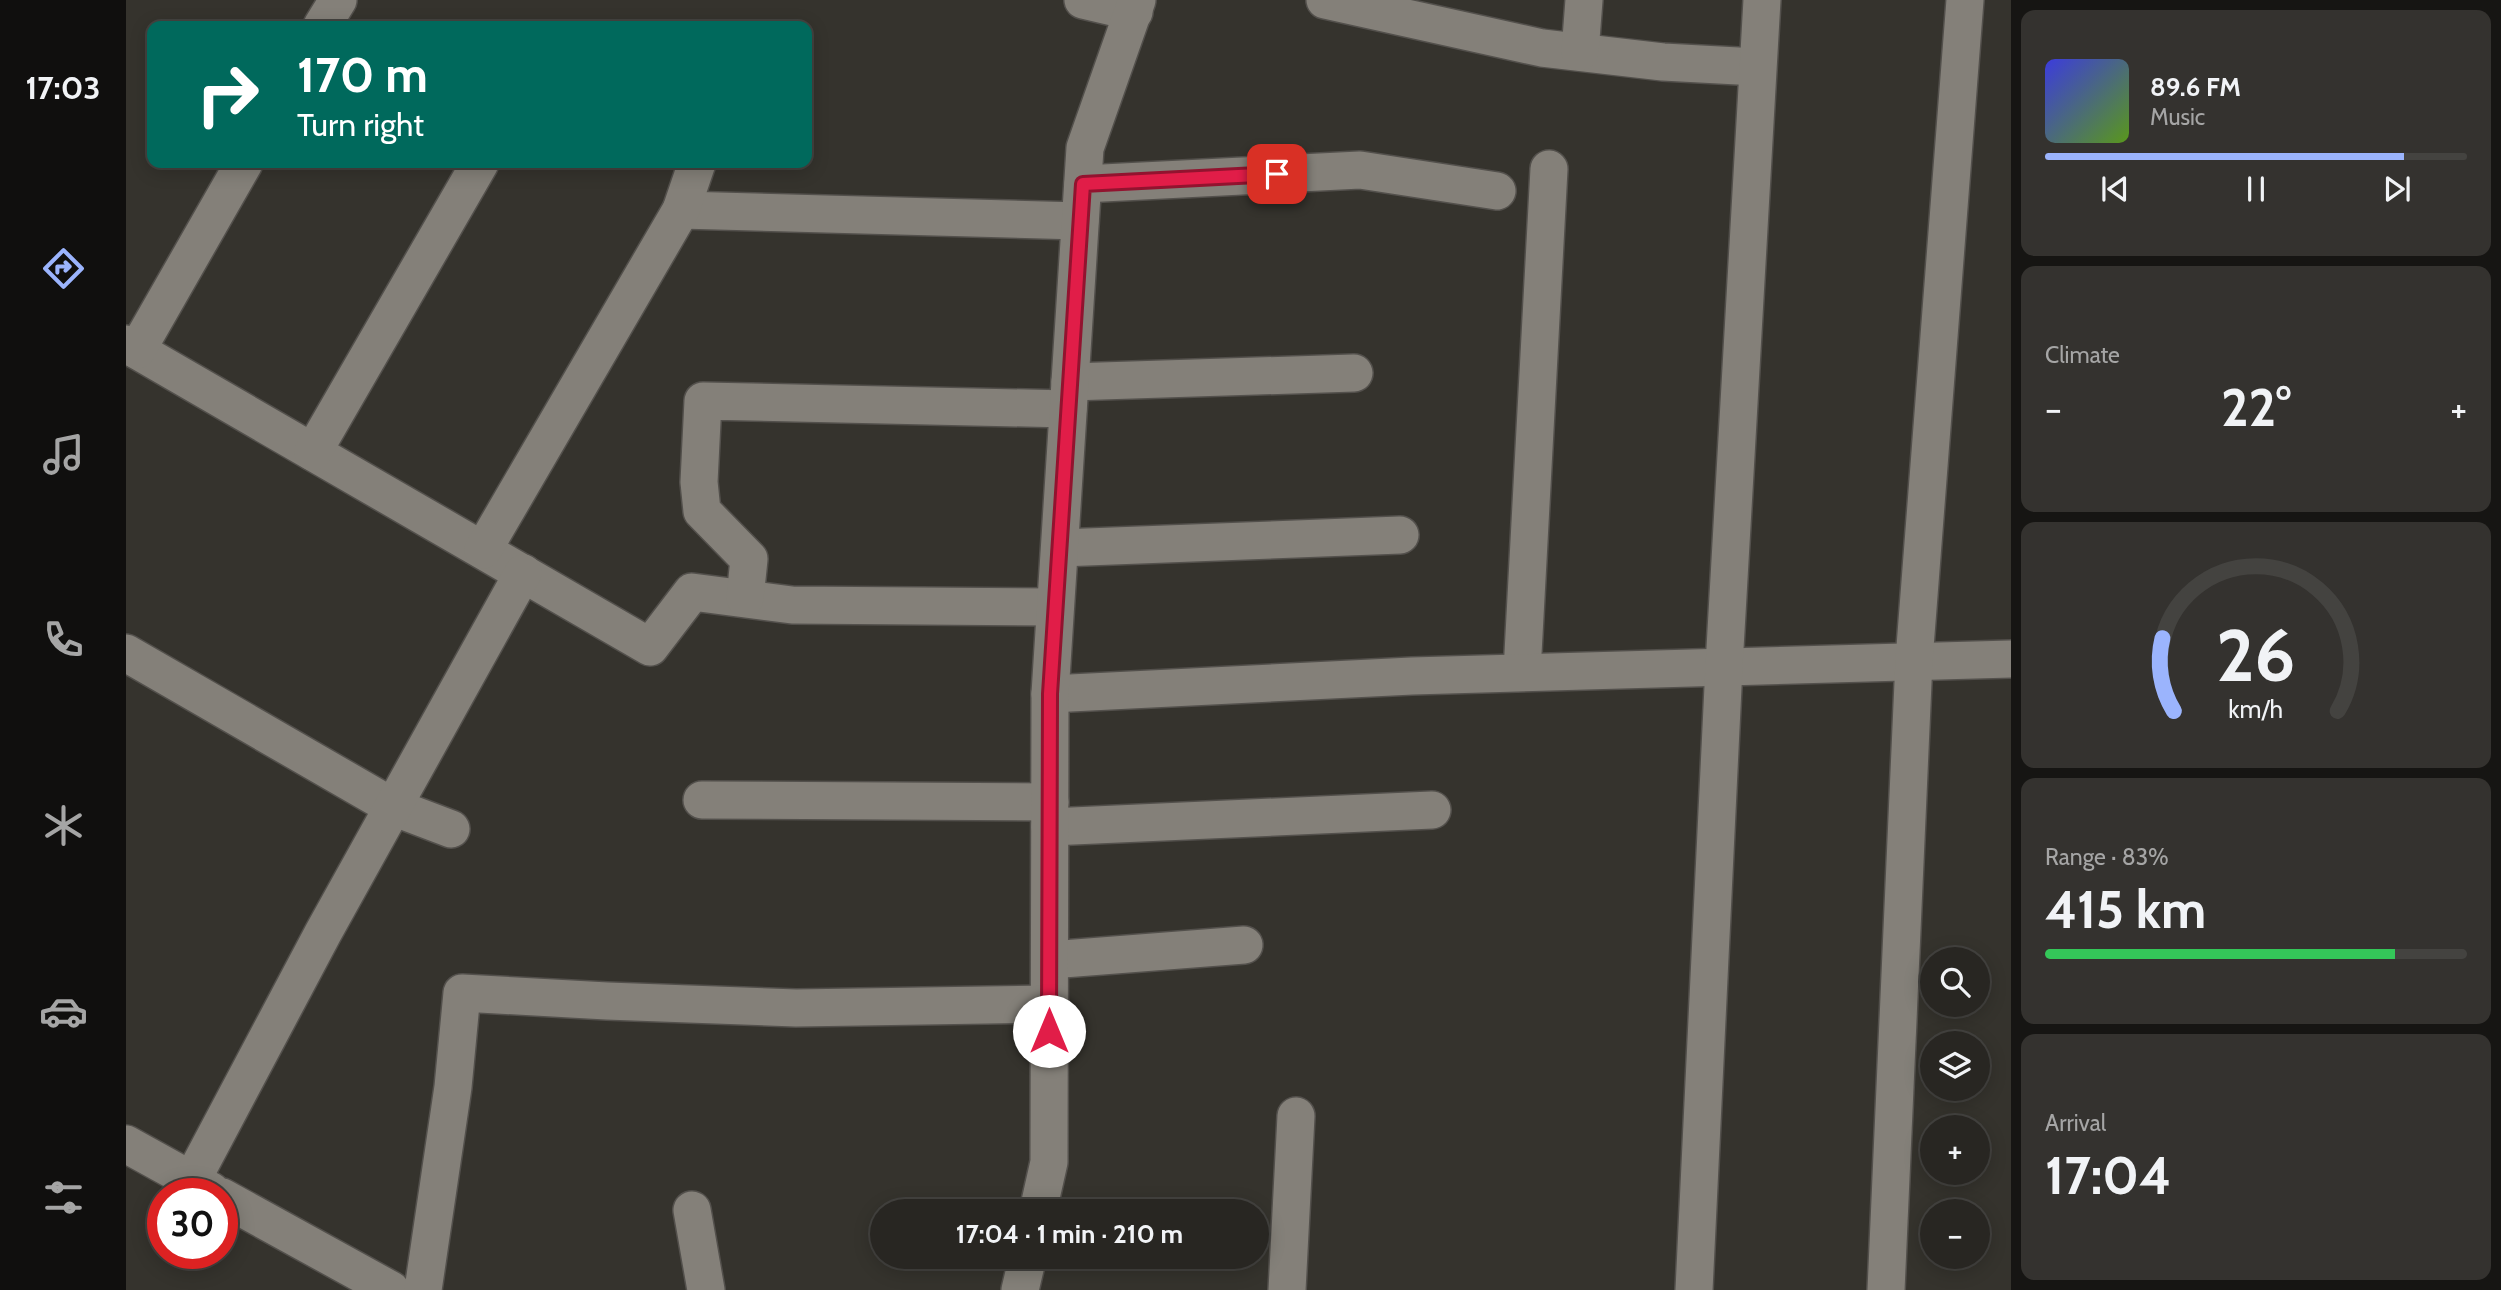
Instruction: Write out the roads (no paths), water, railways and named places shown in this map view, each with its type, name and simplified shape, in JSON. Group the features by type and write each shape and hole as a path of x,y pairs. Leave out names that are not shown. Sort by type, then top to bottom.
{"street":[{"path":"326,21 338,0"},
{"path":"1041,1199 1049,1162 1050,694 1085,148 1136,6 1083,0"},
{"path":"1325,0 1542,48 1663,62 1757,67"},
{"path":"1580,52 1584,0"},
{"path":"1694,1290 1724,666 1762,0"},
{"path":"1886,1290 1914,660 1965,0"},
{"path":"241,168 131,347 650,647 692,592 792,605 1055,607"},
{"path":"313,452 477,168"},
{"path":"483,550 681,210 695,168"},
{"path":"1522,672 1549,169"},
{"path":"1083,184 1360,170 1497,191"},
{"path":"681,210 1080,221"},
{"path":"745,598 749,559 702,512 699,482 703,401 1069,395 1354,373"},
{"path":"1060,548 1400,535"},
{"path":"216,1178 393,807 523,573"},
{"path":"126,653 393,807 451,829"},
{"path":"1050,694 1522,672 2011,659"},
{"path":"702,800 1050,815 1432,810"},
{"path":"1050,960 1244,945"},
{"path":"423,1290 453,1087 462,993 607,1002 796,1008 1050,1004"},
{"path":"1287,1290 1296,1116"},
{"path":"126,1144 188,1178"},
{"path":"238,1205 391,1290"},
{"path":"692,1210 706,1290"},
{"path":"1020,1290 1025,1269"}]}
